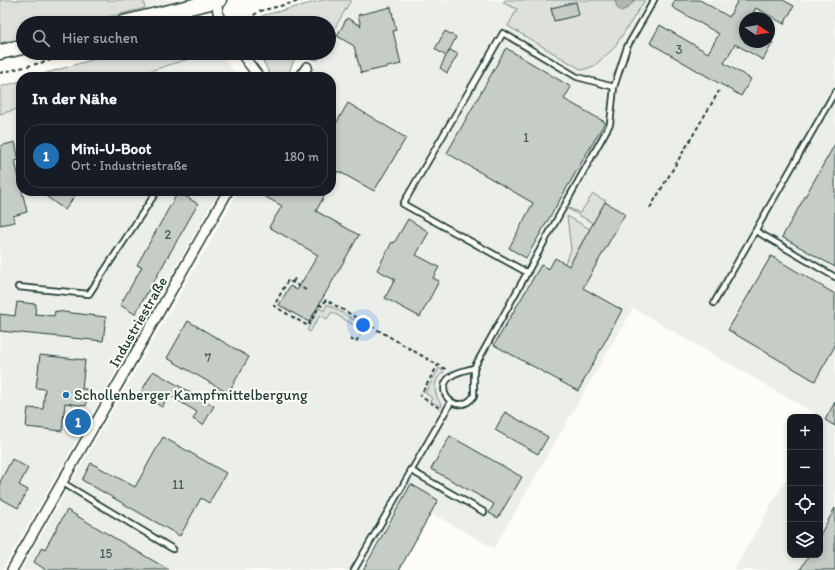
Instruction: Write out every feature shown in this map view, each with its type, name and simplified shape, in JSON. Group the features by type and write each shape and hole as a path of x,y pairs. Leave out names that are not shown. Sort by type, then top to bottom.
{"main road":[{"path":"152,16 218,0"},
{"path":"0,52 16,49"}],"street":[{"path":"218,0 219,16"},
{"path":"246,60 255,72"},
{"path":"304,72 307,67"},
{"name":"Industriestraße","path":"12,570 225,196"}],"lane":[{"path":"474,368 455,374 447,380 444,389 447,398 451,402 461,404 466,403 474,396 474,368 528,274 610,124 614,87 627,47 654,0"},
{"path":"528,274 404,204 504,33 578,77 614,87"},
{"path":"714,303 835,92"},
{"path":"18,287 90,294 153,196"},
{"path":"756,231 835,277"},
{"path":"354,570 410,470 451,402"},
{"path":"410,470 484,512"},
{"path":"62,483 173,549"}],"path":[{"path":"252,16 260,11 304,0"},
{"path":"0,73 52,60"},
{"path":"650,208 719,91"},
{"path":"293,282 296,276"},
{"path":"306,290 288,280 274,306 308,326 320,305 322,306 326,300 455,374"},
{"path":"350,339 356,342 366,324"},
{"path":"438,365 420,396 445,412"}],"shaded area":[{"path":"0,0 143,0 145,8 112,16 16,16 16,40 0,43"},
{"path":"143,0 179,0 145,8"},
{"path":"323,0 351,0 336,26 336,16 262,16"},
{"path":"351,0 835,0 835,570 734,570 787,477 787,558 823,558 823,414 816,414 633,308 494,548 431,513 438,500 410,484 361,570 21,570 236,196 336,196 336,72 310,72 317,60 336,60 336,26"},
{"path":"505,0 645,0 614,48 594,66 582,70 508,26 517,9 503,3"},
{"path":"615,0 635,0 628,8 621,11 617,8"},
{"path":"91,60 185,60 146,72 50,72"},
{"path":"185,60 225,60 234,72 146,72"},
{"path":"262,60 294,60 289,72 268,72"},
{"path":"16,82 16,109 0,114 0,87"},
{"path":"16,109 16,196 216,196 2,570 0,570 0,114"},
{"path":"593,194 606,201 593,223 568,209 569,208 580,213"},
{"path":"567,216 590,229 563,277 559,275 571,250"},
{"path":"327,304 363,325 360,329 332,312 327,319 320,315 310,332 307,330 319,308 324,311"},
{"path":"439,368 444,372 437,379 435,387 437,396 442,405 441,407 430,401 432,398 425,393"}],"building":[{"path":"675,0 700,0 729,17 738,0 783,0 794,6 784,24 775,19 775,12 763,12 756,8 754,12 739,12 739,46 735,44 724,63 751,79 741,96 650,43 660,25 708,53 719,34 672,7"},
{"path":"576,2 579,15 554,21 551,8"},
{"path":"391,7 396,30 393,31 401,64 361,73 354,46 337,36 347,18 361,26 358,15"},
{"path":"445,31 456,37 447,55 450,50 458,54 447,73 440,68 446,56 435,49"},
{"path":"506,48 571,87 564,99 605,122 526,258 509,248 533,203 447,153"},
{"path":"742,48 770,48 763,60"},
{"path":"348,103 406,138 374,191 338,171 336,175 336,123"},
{"path":"15,142 16,196 23,196 27,212 13,216 15,222 0,225 0,146"},
{"path":"835,144 835,267 782,237"},
{"path":"46,196 75,196 65,210"},
{"path":"176,196 185,196 198,204 135,314 120,305 142,267 137,265"},
{"path":"264,196 324,196 316,211 359,235 309,322 279,305 290,286 297,290 318,255 269,227 282,206"},
{"path":"605,202 625,214 583,288 622,310 578,391 494,345 541,265 549,269 555,258 569,266"},
{"path":"408,219 429,232 416,255 439,267 433,278 439,281 420,317 385,298 395,279 377,270 392,242 394,243"},
{"path":"771,256 835,294 835,346 815,381 728,330"},
{"path":"17,302 36,304 35,314 54,316 55,311 106,317 103,341 0,331 0,314 15,316"},
{"path":"188,321 249,357 228,393 167,358"},
{"name":"Schollenberger Kampfmittelbergung","path":"40,355 85,360 82,389 88,389 86,406 65,403 62,431 26,427 28,408 43,409 45,389 36,388"},
{"path":"153,371 214,406 203,425 193,419 197,412 169,395 162,407 140,394"},
{"path":"835,402 835,426 825,420"},
{"path":"505,412 548,437 538,454 495,430"},
{"path":"450,436 522,477 498,518 489,513 494,504 431,469"},
{"path":"163,437 226,473 209,503 201,498 180,536 82,480 91,463 135,487"},
{"path":"12,459 28,468 19,485 28,490 18,508 0,498 0,482"},
{"path":"411,484 438,500 399,570 363,570"},
{"path":"835,508 835,570 800,570 807,558 823,558 823,530"},
{"path":"67,510 169,570 46,570 34,562 42,547 45,549"}],"place":[{"name":"Schollenberger Kampfmittelbergung","path":"66,395"},
{"name":"Mini-U-Boot","path":"78,422"}]}
